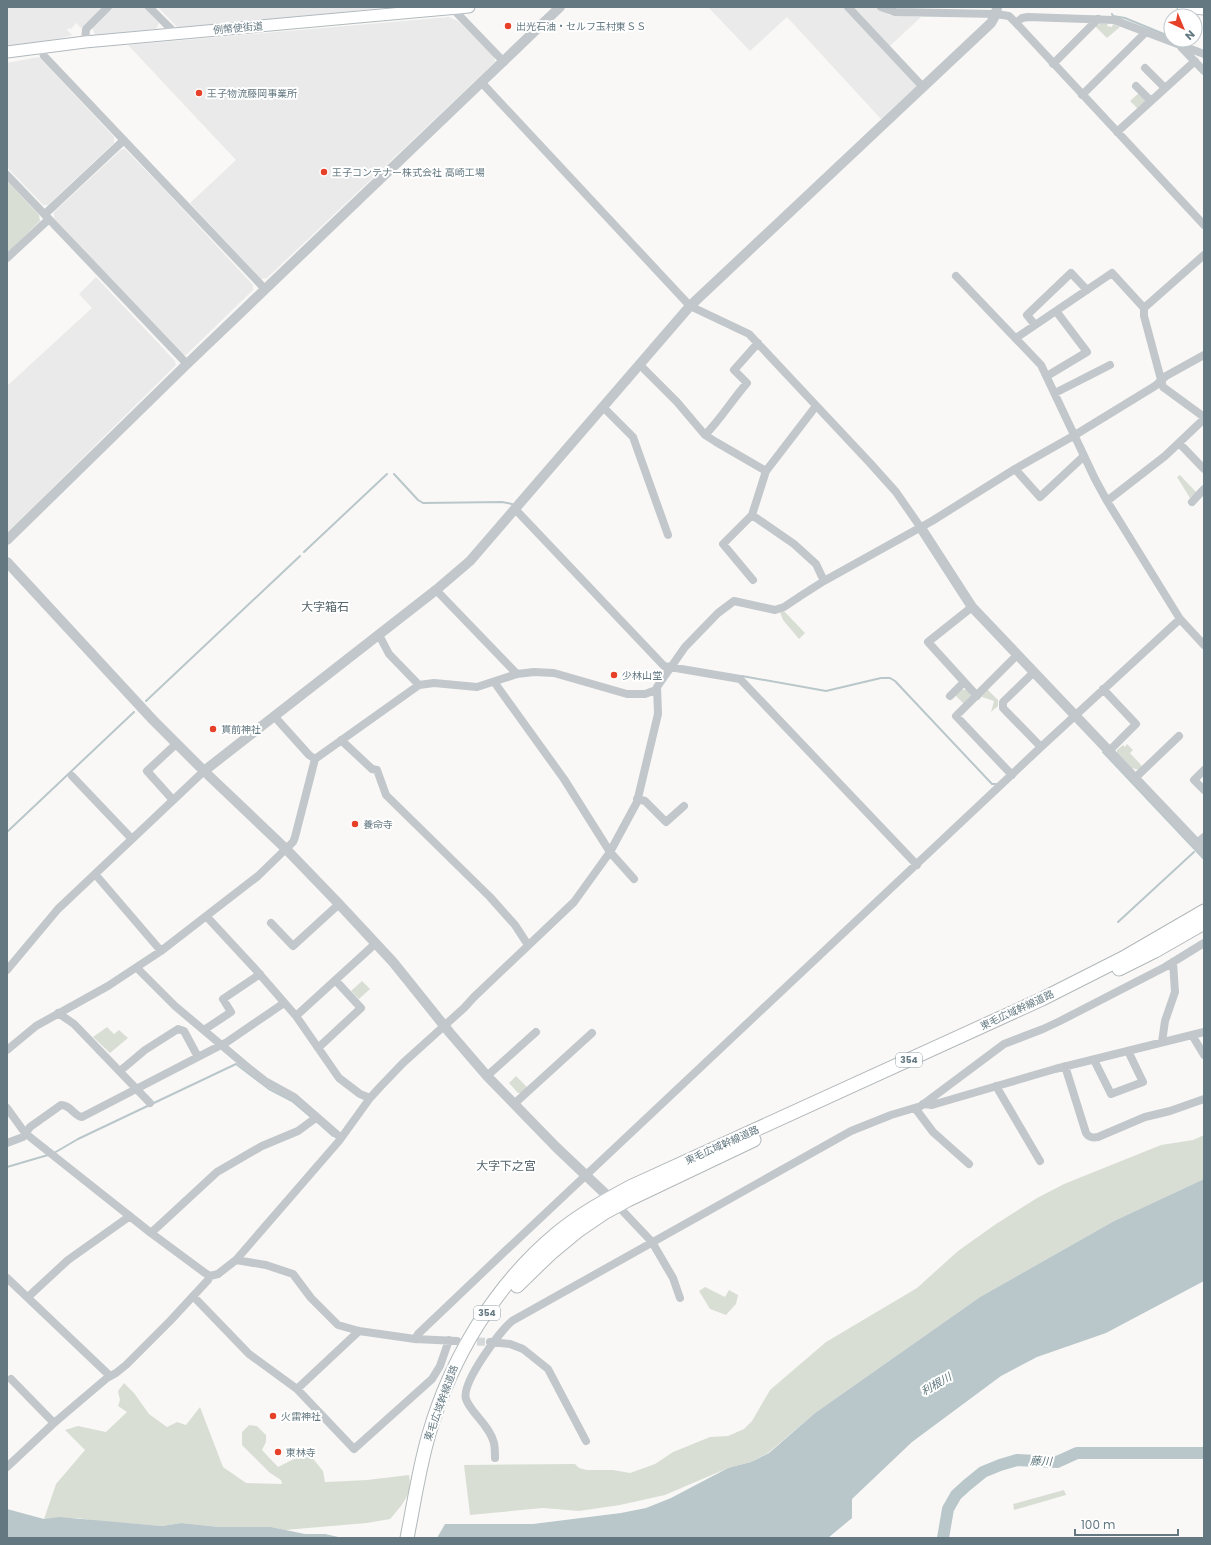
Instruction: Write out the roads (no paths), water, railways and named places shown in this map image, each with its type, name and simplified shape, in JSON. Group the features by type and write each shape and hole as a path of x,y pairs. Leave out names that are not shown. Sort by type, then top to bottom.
{"highway":[{"name":"東毛広域幹線道路","path":"614,1202 672,1167 1042,999 1123,958 1204,911"},
{"name":"東毛広域幹線道路","path":"416,1538 429,1434 449,1377 468,1342 497,1298 533,1255 574,1221 1045,1006 1155,951 1204,923"},
{"name":"東毛広域幹線道路","path":"407,1538 425,1468"}],"main road":[{"name":"例幣使街道","path":"7,52 84,42 469,7"},
{"path":"1183,7 1204,10"}],"street":[{"path":"84,42 86,29 108,7"},
{"path":"149,7 176,34"},
{"path":"7,540 187,364 560,7"},
{"path":"848,7 923,87"},
{"path":"881,7 895,12 996,10 1009,16 1204,225"},
{"path":"446,8 504,62"},
{"path":"7,970 51,916 204,771 470,562 604,408 690,306 990,23 996,10"},
{"path":"1016,23 1022,18 1028,17 1114,20 1163,38"},
{"path":"1053,64 1098,19"},
{"path":"1082,95 1146,32"},
{"path":"42,48 44,56 265,289"},
{"path":"1183,48 1204,71"},
{"path":"1189,48 1204,54"},
{"path":"1118,132 1195,61"},
{"path":"1145,68 1165,88"},
{"path":"482,83 690,306 749,334 758,343 896,492 972,606 1135,778 1200,840 1204,851"},
{"path":"1136,86 1151,101"},
{"path":"7,258 124,140"},
{"path":"7,175 187,364"},
{"path":"1144,308 1204,255"},
{"path":"1035,325 1027,315 1071,272 1087,290"},
{"path":"1016,338 1112,273 1144,308 1144,316 1163,387 1204,418 1165,456 1107,501"},
{"path":"956,276 1041,365 1107,501 1180,618 1203,641"},
{"path":"1047,376 1087,352 1056,311"},
{"path":"705,435 717,423 747,384 734,370 758,343"},
{"path":"7,1467 54,1423 110,1376 126,1365 193,1296 210,1276 218,1274 236,1260 341,1138 370,1098 394,1072 445,1026 574,902 610,852 638,799 658,714 657,687 670,666 685,647 718,612 734,601 775,610 780,609 824,581 921,528 1015,469 1075,435 1155,386 1166,376 1204,355"},
{"path":"640,365 677,402 705,435 766,471"},
{"path":"1055,393 1110,365"},
{"path":"753,580 723,544 752,515 766,471 816,406"},
{"path":"604,408 633,437 668,534"},
{"path":"1178,443 1204,469"},
{"path":"1015,469 1040,497 1084,456"},
{"path":"1192,502 1204,489"},
{"path":"515,509 664,666 740,679 917,865"},
{"path":"752,515 794,544 816,564 824,581"},
{"path":"7,562 176,744 286,848 376,943 487,1076 614,1202 652,1242 673,1278 680,1298"},
{"path":"436,590 517,674"},
{"path":"972,606 928,642 977,696"},
{"path":"415,1339 418,1334 586,1175 1180,618"},
{"path":"379,635 390,654 419,685"},
{"path":"1012,775 956,716 1017,655"},
{"path":"1034,672 1003,702 1003,708 1041,747"},
{"path":"7,1050 36,1026 137,968 207,917 258,876 295,837 315,759 419,685 434,683 477,687 517,674 554,673 627,694 645,694 656,690"},
{"path":"496,681 497,686 564,779 610,852 634,879"},
{"path":"950,696 964,682"},
{"path":"1103,690 1136,724 1109,751"},
{"path":"274,716 309,755 315,759"},
{"path":"1135,778 1179,736"},
{"path":"341,740 372,769 377,770 386,795 490,897 515,926 528,945"},
{"path":"173,800 147,771 176,744"},
{"path":"1204,770 1194,780 1204,790"},
{"path":"72,776 132,839"},
{"path":"638,799 644,801 666,822 684,806"},
{"path":"95,874 161,951"},
{"path":"271,923 293,946 339,904"},
{"path":"207,917 260,974 296,1016 339,1078 360,1094 370,1098"},
{"path":"296,1016 376,943"},
{"path":"495,1458 494,1443 488,1431 467,1402 465,1395 466,1388 491,1342 517,1317 851,1132 891,1115 923,1104 1004,1044 1049,1026 1173,962 1204,943"},
{"path":"1162,1042 1165,1021 1175,992 1173,962"},
{"path":"137,968 175,1006 221,1045 265,1081 288,1092 341,1138"},
{"path":"204,1030 231,1012 223,999 260,974"},
{"path":"318,1048 361,1008 336,981"},
{"path":"7,1143 23,1137 30,1126 61,1106 68,1107 77,1116 82,1117 221,1045 284,1003"},
{"path":"58,1013 74,1024 120,1070 150,1103"},
{"path":"120,1070 145,1050 178,1029 184,1031 198,1057"},
{"path":"487,1076 536,1032"},
{"path":"923,1104 932,1104 1065,1066 1204,1032"},
{"path":"514,1104 592,1033"},
{"path":"1192,1035 1204,1055"},
{"path":"1094,1060 1111,1094 1143,1082 1128,1051"},
{"path":"1065,1066 1086,1133 1092,1138 1098,1137 1145,1117 1170,1111 1204,1099"},
{"path":"996,1086 1040,1161"},
{"path":"7,1108 25,1133 151,1233 210,1276"},
{"path":"915,1108 933,1132 969,1164"},
{"path":"151,1233 217,1172 262,1146 298,1131 317,1117"},
{"path":"28,1297 68,1260 130,1216"},
{"path":"193,1296 249,1354 297,1389 354,1449 432,1379 453,1340 415,1339 359,1331 338,1325 311,1298 293,1274 266,1265 236,1260"},
{"path":"8,1280 28,1297 110,1376"},
{"path":"297,1389 359,1331"},
{"path":"491,1342 510,1344 522,1349 548,1369 586,1441"},
{"path":"11,1379 54,1423"}],"water":[{"name":"利根川","path":"1204,1179 1204,1281 1106,1333 1037,1357 1001,1376 912,1442 852,1499 852,1518 828,1538 437,1538 445,1524 533,1524 621,1513 646,1508 671,1498 728,1468 751,1462 769,1453 815,1413 980,1297 1114,1221"},
{"path":"7,1509 44,1519 59,1517 162,1526 181,1523 219,1527 271,1527 305,1534 325,1534 343,1538 7,1538"}],"waterway":[{"path":"1112,14 1113,16 1125,18 1163,34"},
{"path":"304,552 387,474"},
{"path":"394,474 418,500 423,503 502,502 512,504"},
{"path":"146,701 300,556"},
{"path":"742,676 826,691 881,678 890,678 895,681 992,784 996,784"},
{"path":"7,832 134,712"},
{"path":"1103,752 1204,859"},
{"path":"1118,922 1194,852"},
{"path":"54,1153 78,1139 236,1064 269,1089 292,1101 312,1118"},
{"path":"316,1121 333,1136"},
{"path":"7,1167 48,1155"},
{"name":"藤川","path":"943,1538 948,1509 956,1495 983,1472 1000,1465 1017,1460 1057,1462 1077,1453 1204,1453"}],"tunnel":[{"path":"465,1341 488,1342"}],"place":[{"name":"出光石油・セルフ玉村東ＳＳ","path":"508,26"},
{"name":"王子物流藤岡事業所","path":"199,93"},
{"name":"王子コンテナー株式会社 高崎工場","path":"324,172"},
{"name":"少林山堂","path":"614,675"},
{"name":"貫前神社","path":"213,729"},
{"name":"養命寺","path":"355,824"},
{"name":"火雷神社","path":"273,1416"},
{"name":"東林寺","path":"278,1452"}],"district":[{"name":"大字箱石","path":"325,606"},
{"name":"大字下之宮","path":"506,1165"}]}
